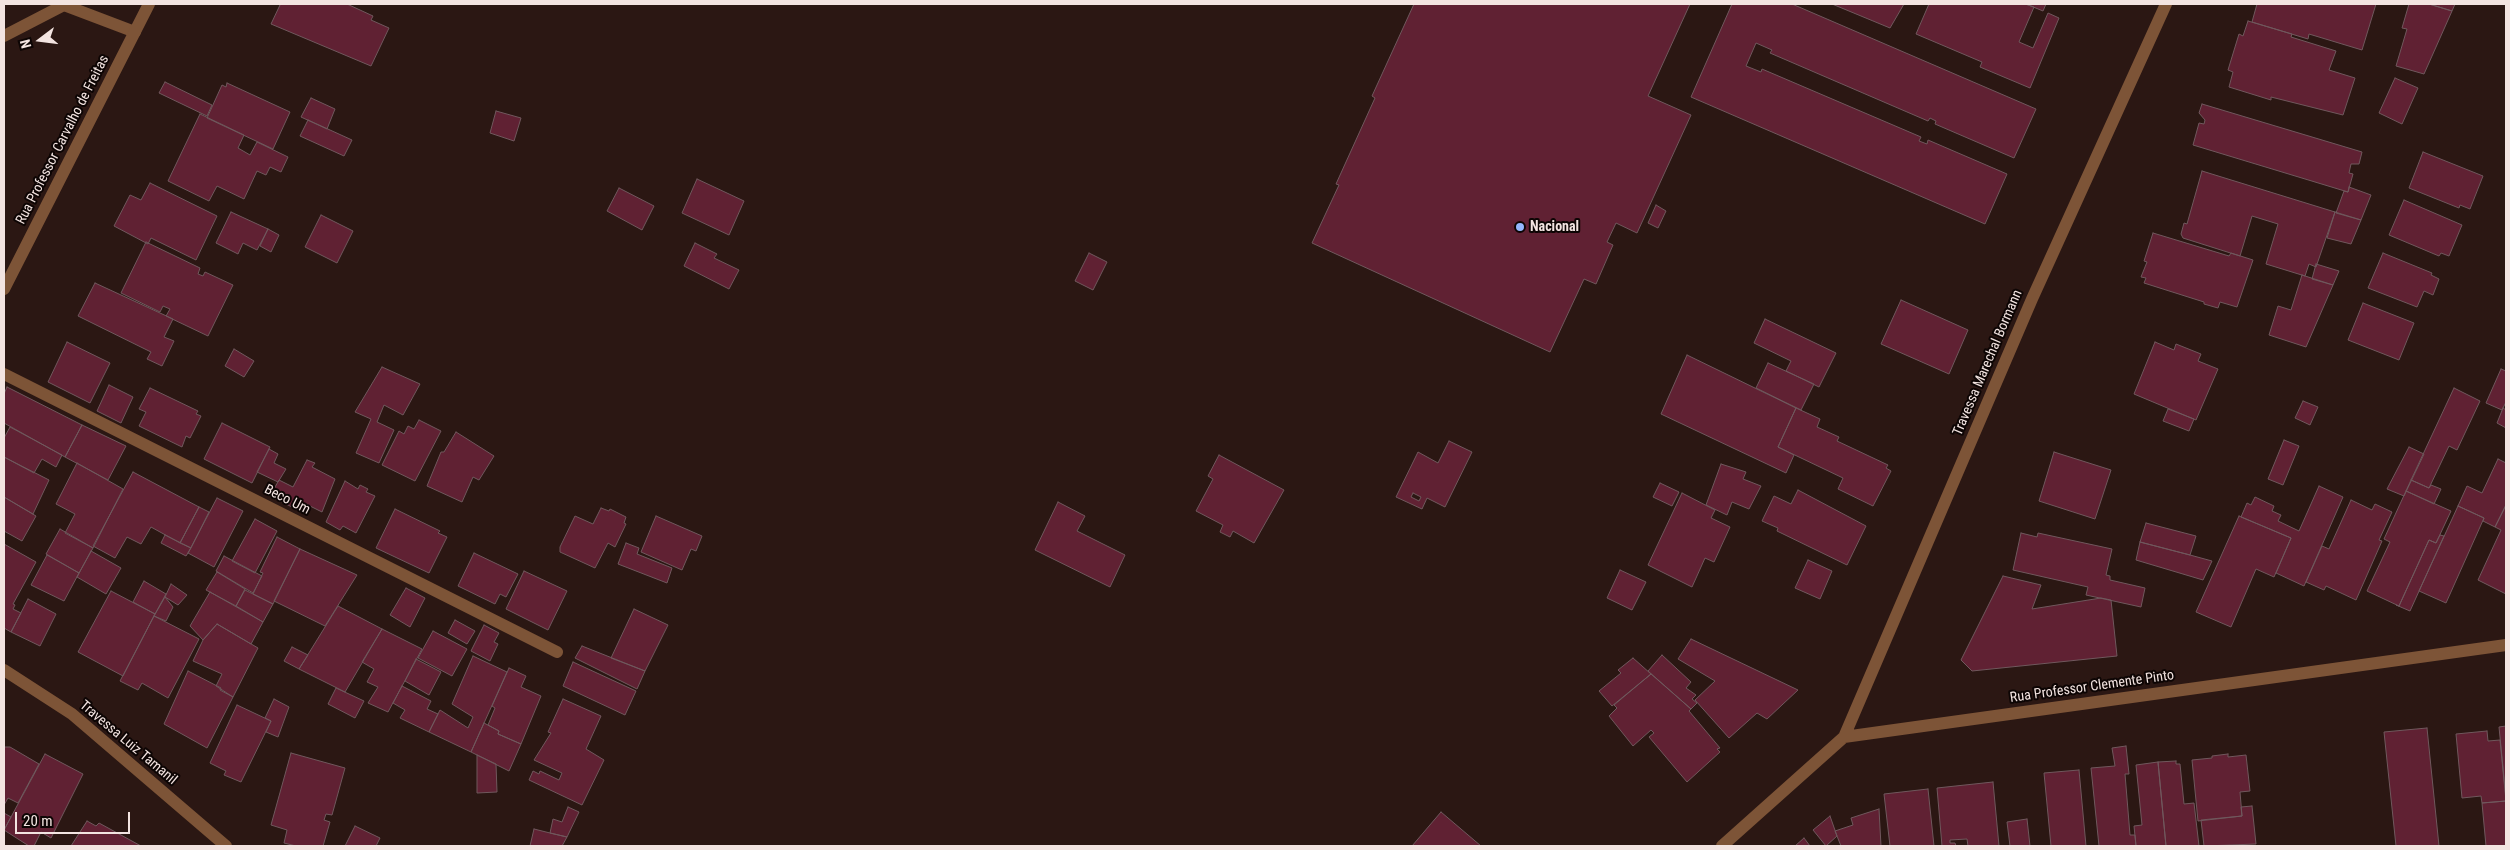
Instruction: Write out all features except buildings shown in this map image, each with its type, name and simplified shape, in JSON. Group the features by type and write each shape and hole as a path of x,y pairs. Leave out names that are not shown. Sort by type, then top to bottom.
{"street":[{"path":"4,36 62,4 135,32"},
{"name":"Rua Professor Carvalho de Freitas","path":"4,289 149,4"},
{"name":"Travessa Marechal Bormann","path":"1844,737 2032,299 2166,4"},
{"name":"Beco Um","path":"4,374 557,652"},
{"name":"Rua Professor Clemente Pinto","path":"1844,737 2506,646"},
{"name":"Travessa Luiz Tamanil","path":"4,670 72,714 226,846"},
{"path":"1722,846 1844,737"}],"place":[{"name":"Nacional","path":"1520,227"}]}
